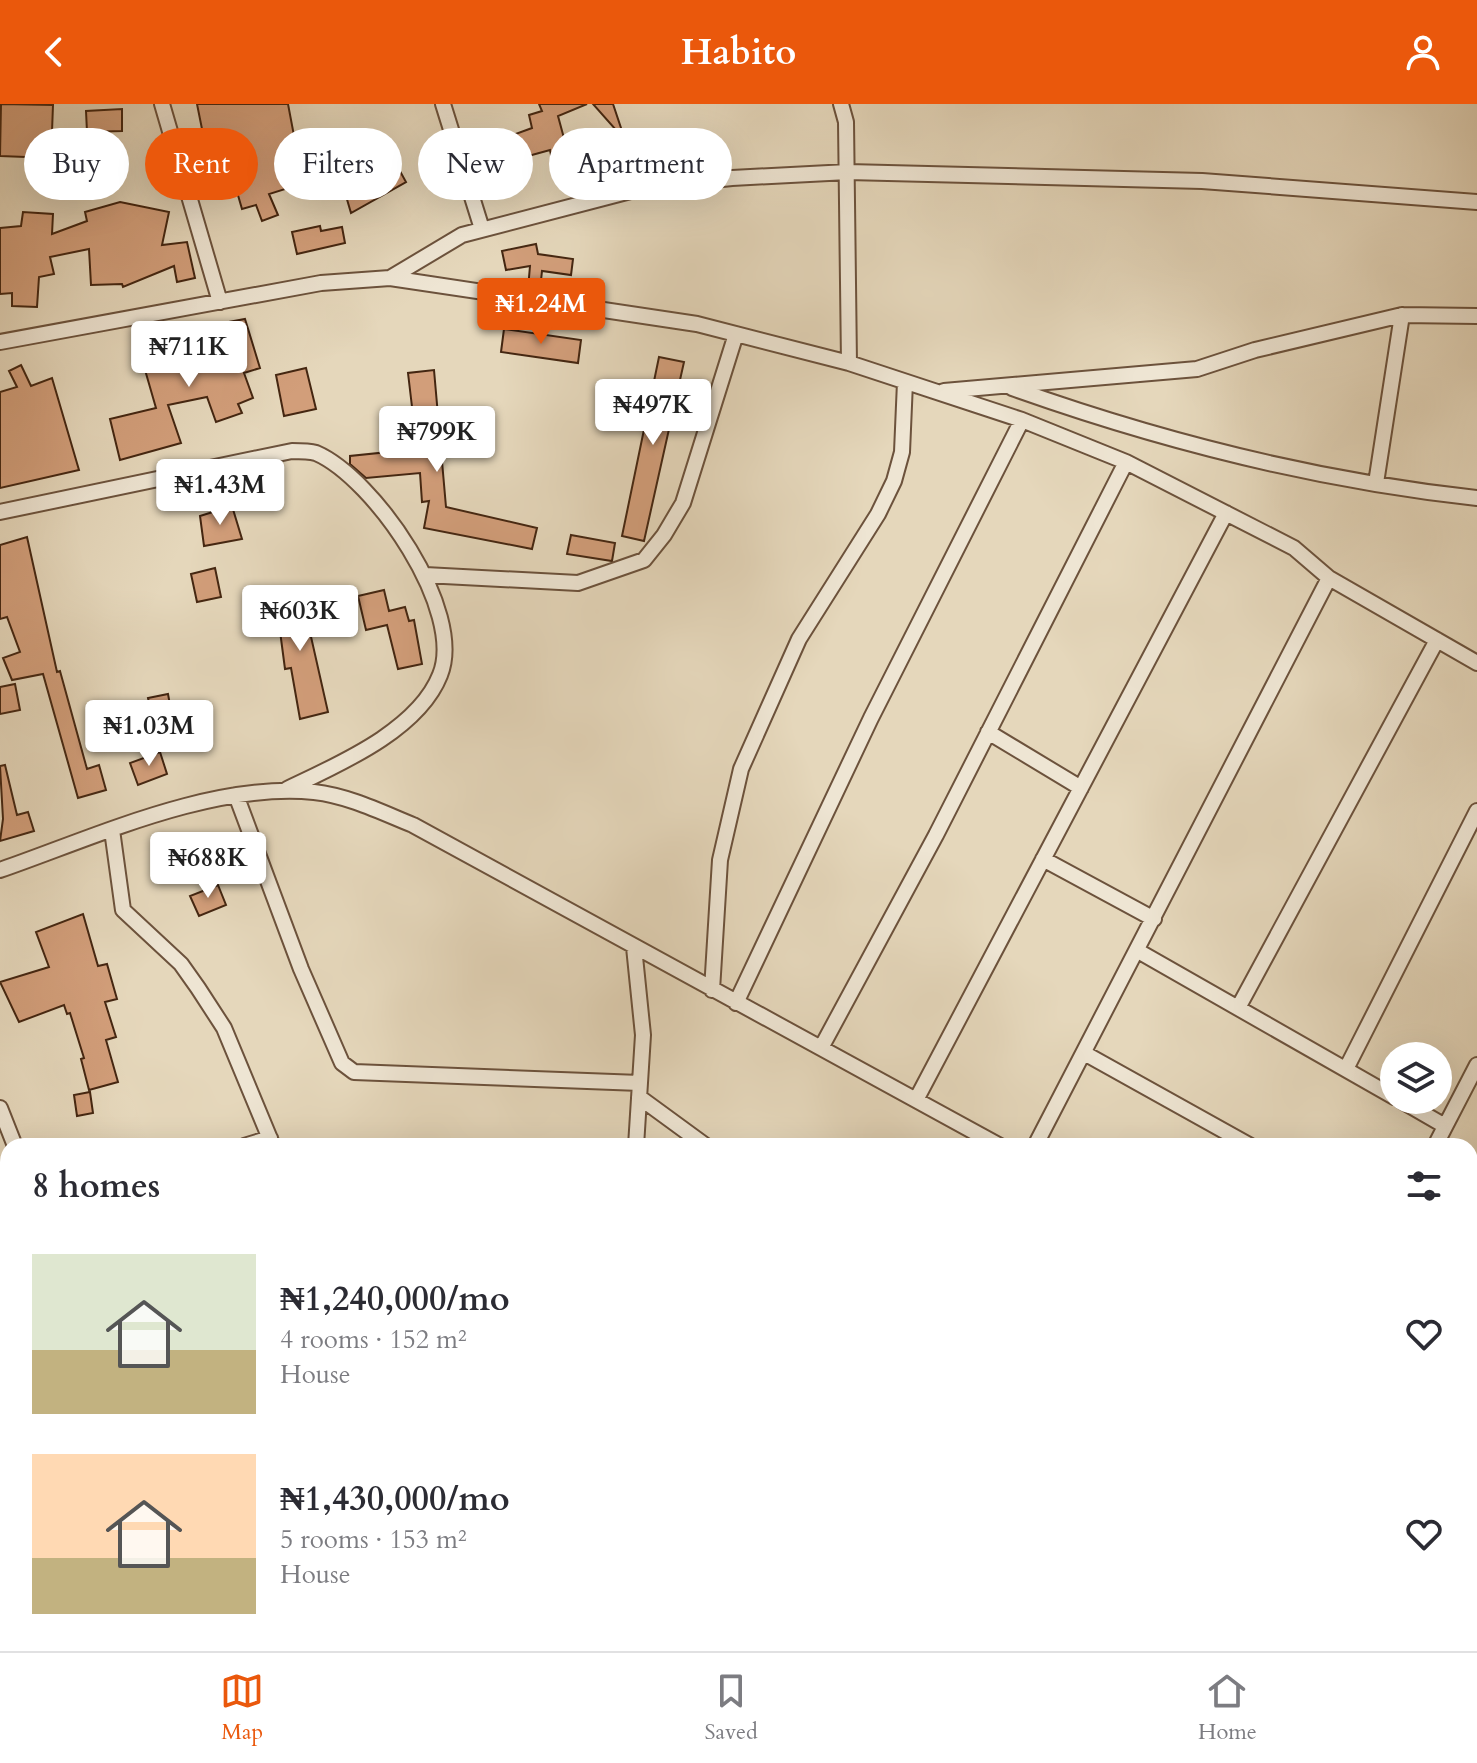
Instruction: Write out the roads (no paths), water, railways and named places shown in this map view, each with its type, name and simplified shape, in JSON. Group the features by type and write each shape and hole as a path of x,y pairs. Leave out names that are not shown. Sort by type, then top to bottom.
{"street":[{"path":"162,104 220,302"},
{"path":"841,104 846,122 848,172 849,363"},
{"path":"440,106 482,229"},
{"path":"390,278 462,235 646,187 848,172 1202,181 1477,202"},
{"path":"1,343 321,283 390,278 697,324 849,363 1022,420 1126,462 1294,548 1329,578 1477,663"},
{"path":"935,391 1197,369 1268,347 1402,315 1477,316"},
{"path":"1376,483 1402,315"},
{"path":"425,575 578,583 644,560 683,503 736,334"},
{"path":"712,990 720,860 741,769 799,639 878,514 894,481 902,452 905,382"},
{"path":"1004,385 1072,410 1196,446 1376,483 1477,498"},
{"path":"736,1003 871,718 1022,420"},
{"path":"0,512 292,451 314,453 357,483 399,530 425,575 442,635 444,661 439,677 394,731 350,760 283,791"},
{"path":"821,1048 1126,462"},
{"path":"916,1100 1226,513"},
{"path":"1039,1138 1329,578"},
{"path":"1238,1008 1437,640"},
{"path":"988,732 1081,788"},
{"path":"0,870 112,830 236,795 283,791 353,800 413,825 985,1138"},
{"path":"236,795 307,983 342,1063 354,1072 639,1090 696,1138"},
{"path":"1346,1069 1477,811"},
{"path":"112,830 123,910 181,964 224,1028 269,1138"},
{"path":"1043,859 1154,919"},
{"path":"634,947 643,1035 636,1138"},
{"path":"1138,951 1380,1089"},
{"path":"1084,1053 1237,1138"},
{"path":"1439,1138 1477,1065"},
{"path":"0,1108 12,1138"},
{"path":"1424,1114 1445,1126"}]}
